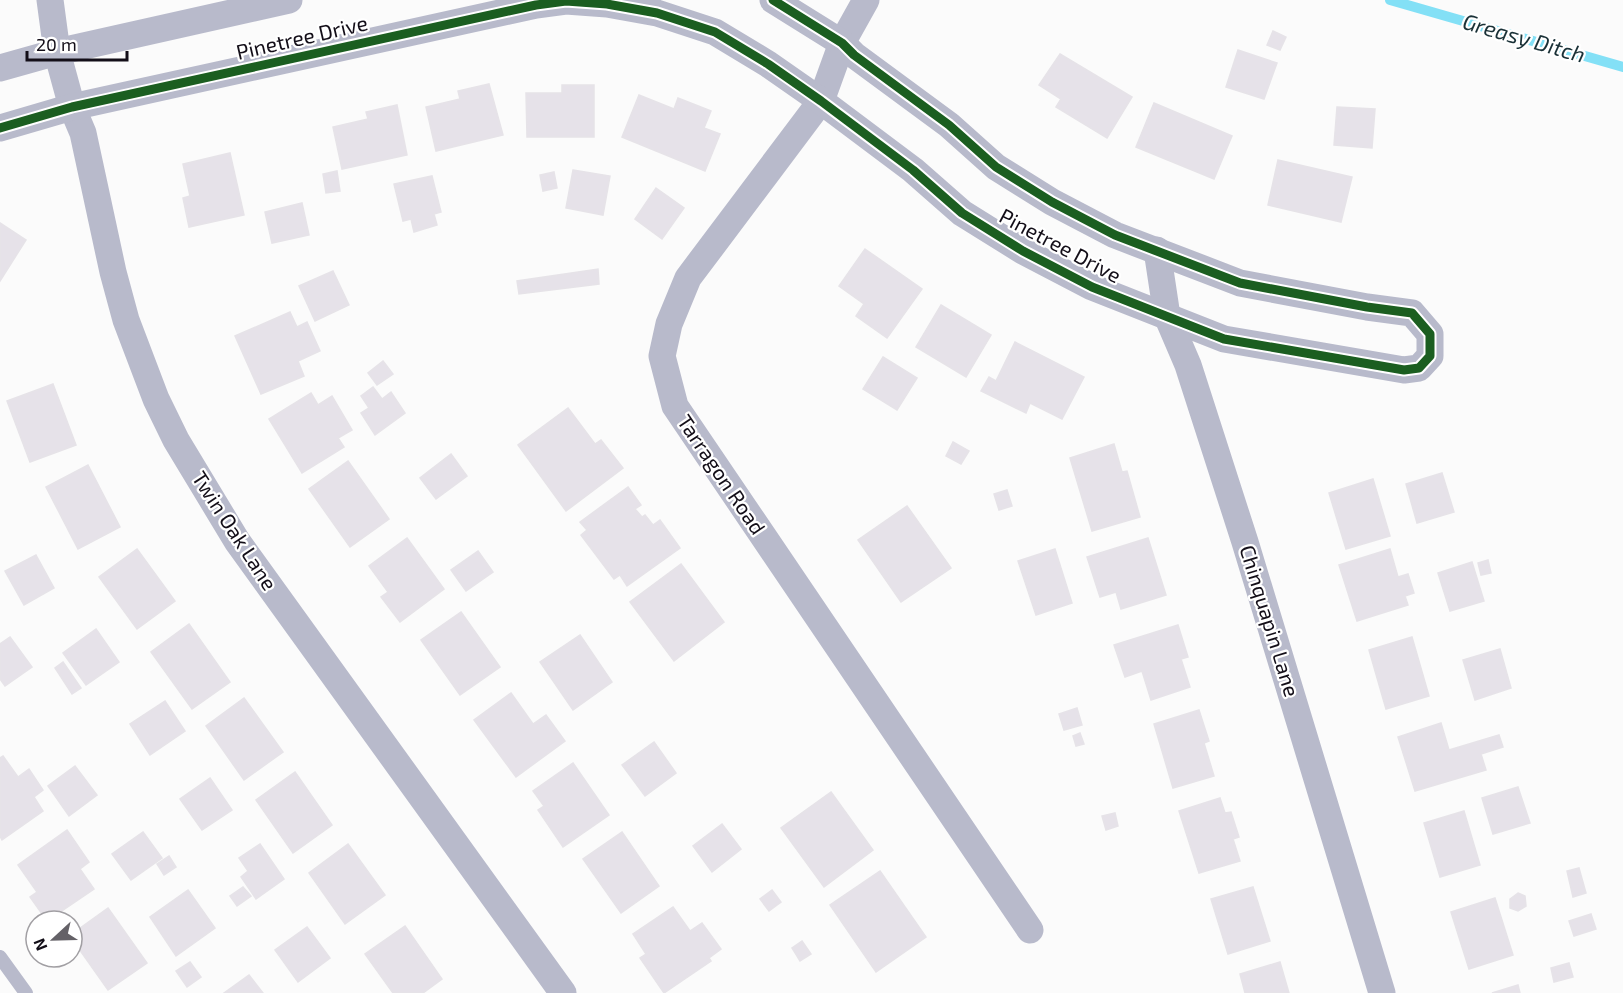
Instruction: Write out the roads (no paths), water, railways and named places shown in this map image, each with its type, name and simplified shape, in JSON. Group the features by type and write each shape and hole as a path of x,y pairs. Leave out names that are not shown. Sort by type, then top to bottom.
{"street":[{"name":"Twin Oak Lane","path":"50,0 57,52 72,107 83,133 113,272 126,320 139,357 176,440 237,541 563,993"},
{"name":"Pinetree Drive","path":"0,68 57,52 289,0"},
{"name":"Pinetree Drive","path":"0,128 72,107 536,5 566,1 607,4 657,13 715,32 768,64 821,102 913,170 962,213 1015,246 1092,287 1224,339 1357,364 1404,370 1419,368 1430,356 1430,334 1412,314 1240,283 1115,235 1052,202 996,167 950,125 854,55 842,43 773,0"},
{"name":"Tarragon Road","path":"866,0 842,43 821,102 688,278 669,324 662,356 675,406 1030,930"},
{"name":"Chinquapin Lane","path":"1157,250 1167,316 1188,365 1245,542 1382,993"}],"lane":[{"path":"0,957 26,993"}],"waterway":[{"name":"Greasy Ditch","path":"1390,0 1623,67"}]}
